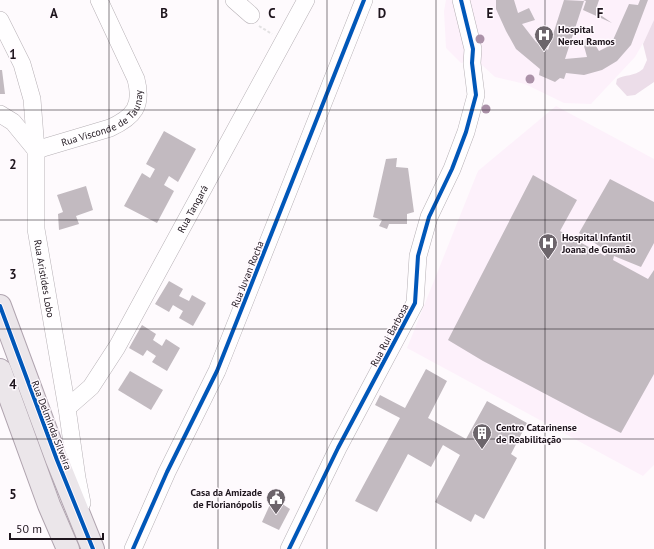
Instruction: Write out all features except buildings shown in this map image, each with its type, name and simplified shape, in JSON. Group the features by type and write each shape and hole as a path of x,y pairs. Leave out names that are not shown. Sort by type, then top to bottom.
{"main road":[{"name":"Rua Delminda Silveira","path":"0,306 90,544"},
{"path":"0,370 49,506 68,549"}],"street":[{"name":"Rua Visconde de Taunay","path":"36,150 110,128 134,112 138,102 139,90 136,79 100,0"},
{"path":"234,0 251,15"},
{"name":"Rua Tangará","path":"67,408 91,387 117,347 306,0"},
{"name":"Rua Juvan Rocha","path":"133,549 167,472 217,371 364,0"},
{"name":"Rua Rui Barbosa","path":"289,549 338,448 415,303 418,256 429,217 452,168 466,132 476,95 472,63 473,49 460,0"},
{"name":"Rua Aristides Lobo","path":"0,20 22,64 32,99 36,150 36,229 67,408 77,478 90,544"},
{"path":"0,114 13,122 36,150"},
{"path":"299,530 302,549"}],"path":[{"path":"251,15 257,25 285,41"}],"shaded area":[{"name":"Hospital Nereu Ramos","path":"446,0 654,0 654,24 635,57 591,104 564,103 525,84 495,77 482,65 461,63 446,48 444,11"},
{"path":"654,20 654,82 635,95 627,96 616,84 617,79 640,72 643,69 647,60 643,44"},
{"name":"Hospital Infantil Joana de Gusmão","path":"556,106 654,159 654,465 643,476 407,348 478,171"}],"cycle path":[{"path":"133,549 167,472 217,371 364,0"},
{"path":"289,549 338,448 415,303 418,256 429,217 452,169 466,132 476,95 472,63 473,49 461,0"},
{"path":"0,306 57,460 93,549"}],"place":[{"name":"Hospital Nereu Ramos","path":"544,52"},
{"name":"Hospital Infantil Joana de Gusmão","path":"548,260"},
{"name":"Centro Catarinense de Reabilitação","path":"482,450"},
{"name":"Casa da Amizade de Florianópolis","path":"276,515"}]}
